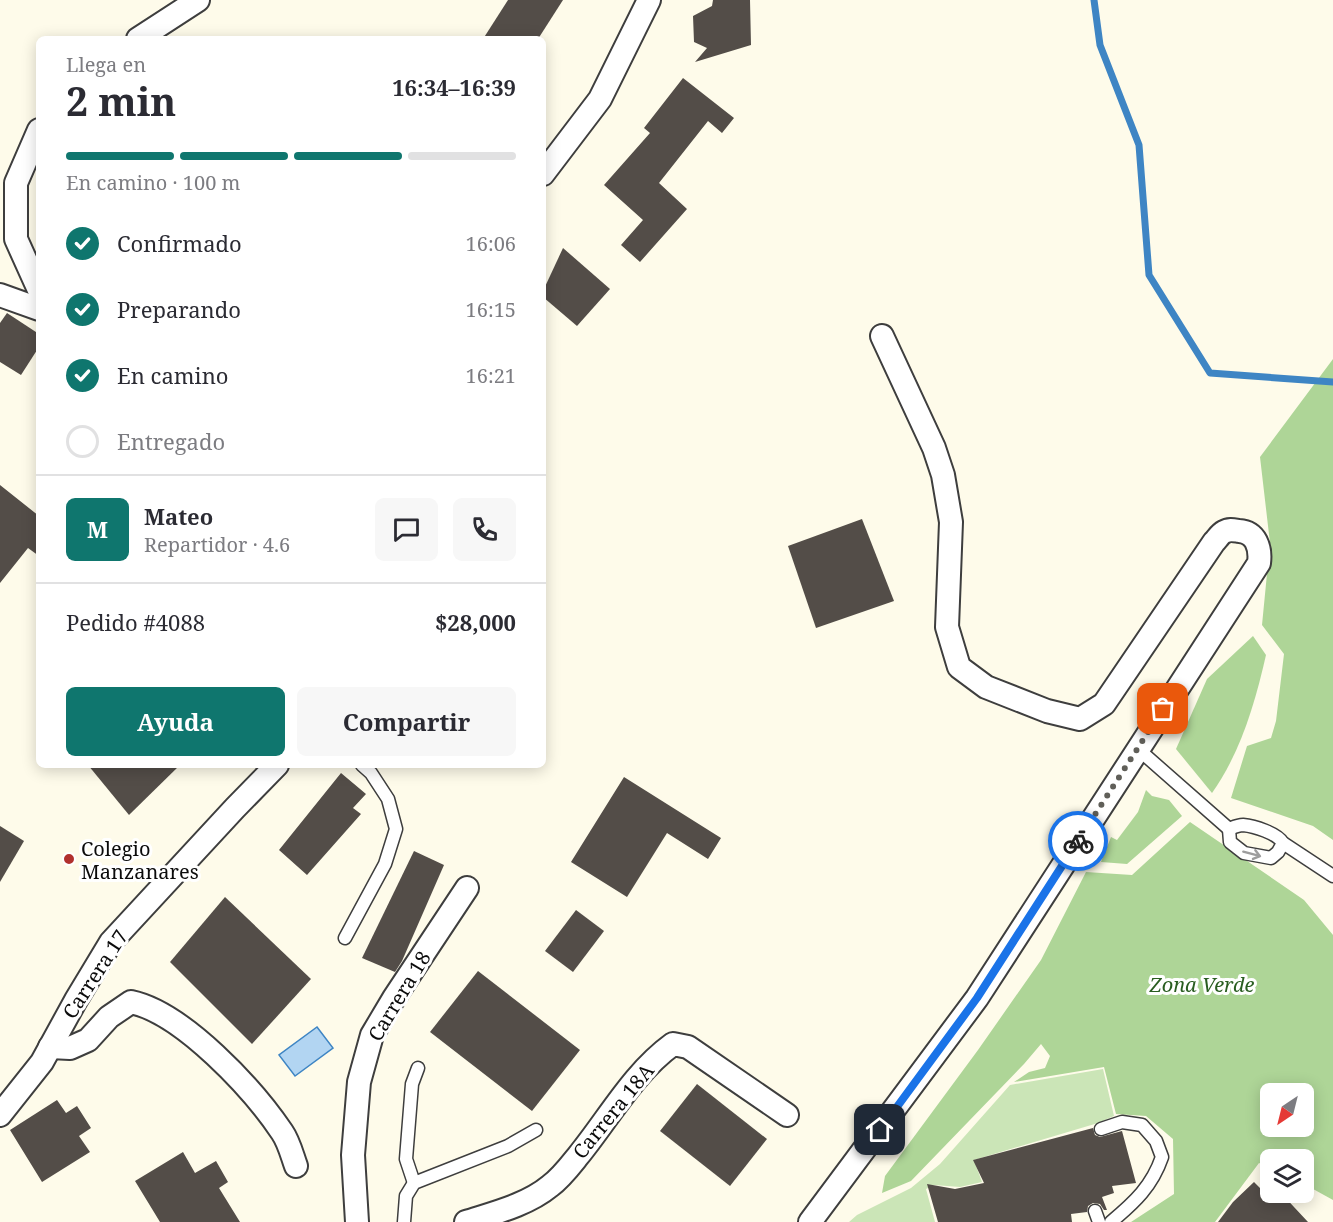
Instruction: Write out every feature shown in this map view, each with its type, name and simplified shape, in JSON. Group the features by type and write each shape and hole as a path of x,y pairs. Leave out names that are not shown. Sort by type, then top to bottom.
{"street":[{"path":"143,36 198,0"},
{"path":"546,170 600,99 650,0"},
{"path":"36,137 16,183 16,238 36,283"},
{"path":"0,295 36,308"},
{"path":"810,1222 977,998 1259,563 1260,554 1256,540 1246,531 1230,530 1222,533 1104,704 1080,718 1047,711 986,687 959,667 947,627 951,522 943,475 934,448 882,336"},
{"name":"Carrera 17","path":"0,1115 42,1062 111,942 274,768"},
{"name":"Carrera 18","path":"357,1222 354,1155 359,1082 372,1035 467,888"},
{"path":"50,1047 70,1048 88,1040 109,1017 131,1002 147,1006 197,1039 244,1083 283,1134 296,1166"},
{"name":"Carrera 18A","path":"466,1222 520,1204 551,1186 598,1131 634,1081 659,1054 673,1044 688,1047 787,1115"}],"lane":[{"path":"1138,749 1229,829 1230,842 1244,853 1271,858 1283,843"},
{"path":"345,938 385,864 396,830 388,799 365,768"},
{"path":"1229,829 1236,825 1245,825 1276,836 1333,876"},
{"path":"414,1183 406,1159 412,1084 418,1068"},
{"path":"1101,1129 1122,1122 1142,1125 1156,1142 1162,1157 1157,1172 1147,1189 1111,1222"},
{"path":"404,1222 405,1196 414,1183 508,1146 536,1130"}],"green space":[{"path":"1333,359 1333,840 1313,826 1231,798 1247,746 1271,738 1276,721 1284,654 1262,625 1270,543 1260,457"},
{"path":"1253,636 1266,655 1262,673 1239,744 1212,793 1176,749 1207,679"},
{"path":"1146,790 1152,796 1169,800 1182,816 1127,864 1101,862 1111,837 1117,840 1138,812"},
{"name":"Zona Verde","path":"1190,822 1304,900 1333,935 1333,1200 1314,1190 1314,1149 1260,1149 1260,1163 1215,1222 1131,1222 1174,1194 1173,1139 1146,1116 1116,1114 1104,1067 1014,1082 1029,1072 1045,1068 1050,1056 1041,1044 911,1181 882,1193 885,1176 1041,960 1086,872 1132,875"},
{"path":"1103,1069 1114,1116 1098,1123 974,1160 982,1182 960,1187 934,1185 926,1189 935,1222 849,1222 857,1215 911,1188 940,1164 1010,1085"}],"water":[{"path":"317,1027 333,1048 295,1076 279,1055"}],"building":[{"path":"508,0 563,0 540,36 485,36"},
{"path":"713,0 750,0 751,45 695,62 707,48 694,42 693,16 712,6"},
{"path":"683,78 734,118 722,133 708,121 659,183 687,209 640,262 621,245 643,220 604,185 650,133 644,128"},
{"path":"563,248 610,289 577,326 546,300 546,285"},
{"path":"7,313 36,332 36,352 21,375 0,362 0,323"},
{"path":"0,485 36,514 36,554 28,548 0,583"},
{"path":"862,519 894,601 816,628 788,546"},
{"path":"90,768 177,768 129,815"},
{"path":"341,773 366,794 353,808 361,814 307,875 279,850"},
{"path":"624,777 721,838 708,859 667,833 627,897 571,862"},
{"path":"0,826 24,841 0,882"},
{"path":"414,851 444,865 395,972 362,958"},
{"path":"225,897 311,979 252,1044 170,962"},
{"path":"576,910 604,931 573,972 545,951"},
{"path":"478,971 580,1050 532,1111 430,1032"},
{"path":"697,1084 767,1139 730,1186 660,1131"},
{"path":"57,1100 66,1113 77,1106 91,1128 79,1136 90,1152 42,1182 10,1130"},
{"path":"1093,1128 1095,1135 1100,1137 1122,1131 1136,1183 1112,1186 1114,1193 1102,1197 1107,1210 1104,1210 1100,1204 1093,1203 1088,1206 1087,1212 1071,1214 1072,1222 938,1222 927,1184 955,1189 984,1183 973,1160"},
{"path":"183,1152 195,1173 216,1161 228,1182 219,1188 240,1222 160,1222 135,1181"},
{"path":"1254,1182 1260,1188 1260,1203 1290,1203 1308,1222 1218,1222 1233,1202"}],"waterway":[{"path":"1094,0 1100,45 1139,145 1149,275 1210,373 1333,382"}],"way so far":[{"path":"1078,841 1163,709"}],"place":[{"name":"Colegio Manzanares","path":"69,859"}],"route":[{"path":"880,1130 977,998 1078,841"}]}
